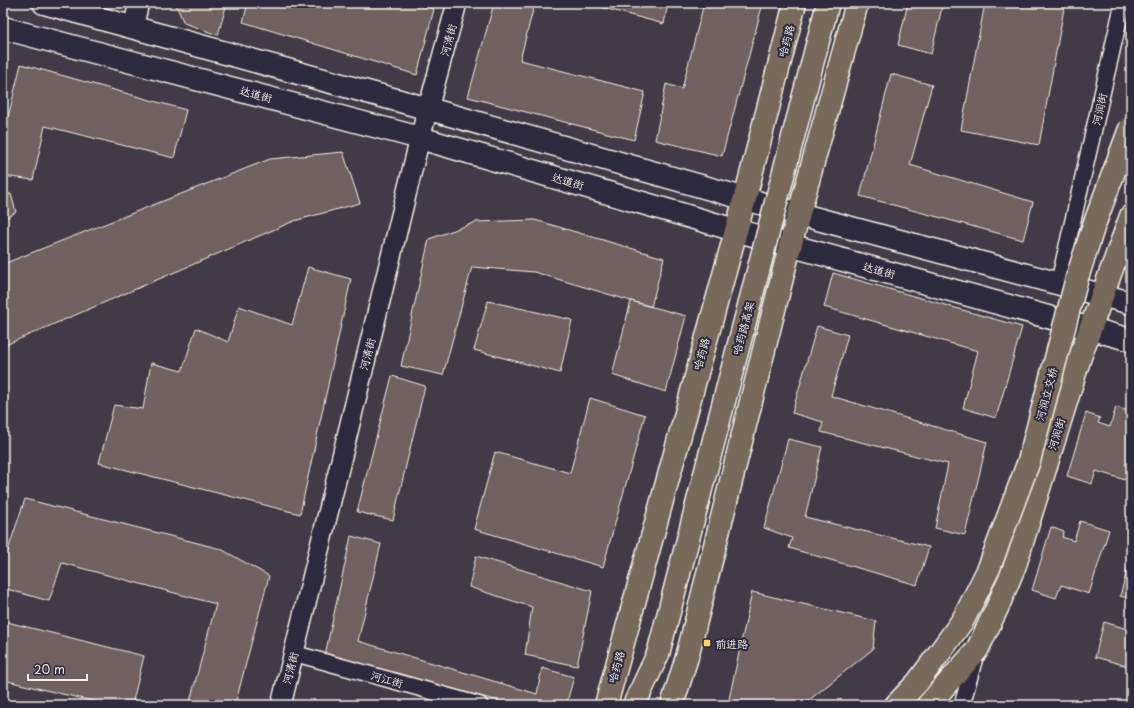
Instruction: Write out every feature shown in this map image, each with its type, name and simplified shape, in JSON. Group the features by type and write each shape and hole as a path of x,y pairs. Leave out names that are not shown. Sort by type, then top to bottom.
{"highway":[{"name":"哈药路","path":"606,705 745,198 796,3"},
{"name":"哈药路高架","path":"634,705 658,654 828,3"},
{"path":"672,705 687,657 790,246 857,3"},
{"name":"河润立交桥","path":"896,705 917,683 963,620 989,568 1029,461 1077,278 1094,225 1131,126"},
{"name":"河润街","path":"928,705 977,650 1015,565 1080,357 1092,328 1131,216"}],"main road":[{"path":"44,3 429,109 799,214 1058,285 1131,303"},
{"name":"达道街","path":"3,28 420,138 790,246 1092,328 1131,340"}],"street":[{"path":"133,27 139,3"},
{"name":"河清街","path":"280,705 420,138 457,3"},
{"name":"河润街","path":"1058,285 1123,3"},
{"name":"河润街","path":"962,705 977,650"},
{"name":"河江街","path":"294,653 480,705"}],"building":[{"path":"175,3 227,3 218,35 184,23"},
{"path":"248,3 412,3 434,9 417,75 243,22"},
{"path":"494,3 523,3 534,6 520,60 645,92 634,140 468,97"},
{"path":"585,3 668,3 664,24"},
{"path":"704,3 763,3 722,156 655,140 666,84 682,89"},
{"path":"908,3 943,3 931,54 898,45"},
{"path":"985,3 1065,3 1039,145 961,130"},
{"path":"21,64 186,110 174,158 45,126 33,180 3,176 3,138"},
{"path":"891,74 932,85 910,165 1033,202 1023,240 860,196"},
{"path":"343,152 360,203 294,221 3,346 3,264 270,159"},
{"path":"3,194 11,194 16,212 3,220"},
{"path":"535,220 664,258 651,307 534,272 472,267 443,375 401,366 429,239 476,222"},
{"path":"308,267 351,279 300,514 99,463 114,405 143,409 151,363 182,371 196,328 228,342 239,306 292,325"},
{"path":"833,273 1022,327 996,418 963,408 978,351 824,307"},
{"path":"488,301 572,320 560,373 474,350"},
{"path":"631,301 686,316 666,392 612,375"},
{"path":"817,326 848,335 831,396 987,442 965,535 935,528 948,464 821,432 823,422 792,413"},
{"path":"392,376 425,386 393,520 357,512"},
{"path":"590,398 645,415 603,567 474,529 495,452 570,473"},
{"path":"1116,407 1131,412 1131,461 1125,480 1096,471 1092,484 1067,476 1086,413 1100,418 1098,423 1110,427"},
{"path":"788,439 822,447 805,517 929,547 917,585 789,548 792,538 764,528"},
{"path":"25,499 221,549 269,576 235,705 189,705 216,604 62,563 49,601 3,588 3,565"},
{"path":"1080,521 1109,530 1089,594 1061,585 1056,598 1032,590 1051,527 1064,532 1062,537 1074,541"},
{"path":"351,536 381,544 358,641 537,694 542,668 574,677 566,705 514,705 325,655"},
{"path":"476,556 592,591 577,666 525,655 532,607 469,587"},
{"path":"1129,563 1131,563 1131,599 1120,596"},
{"path":"752,592 876,621 873,649 803,705 728,704"},
{"path":"3,621 144,656 132,705 109,705 3,680"},
{"path":"1104,622 1131,630 1131,667 1095,657"}],"place":[{"name":"前进路","path":"707,643"}]}
